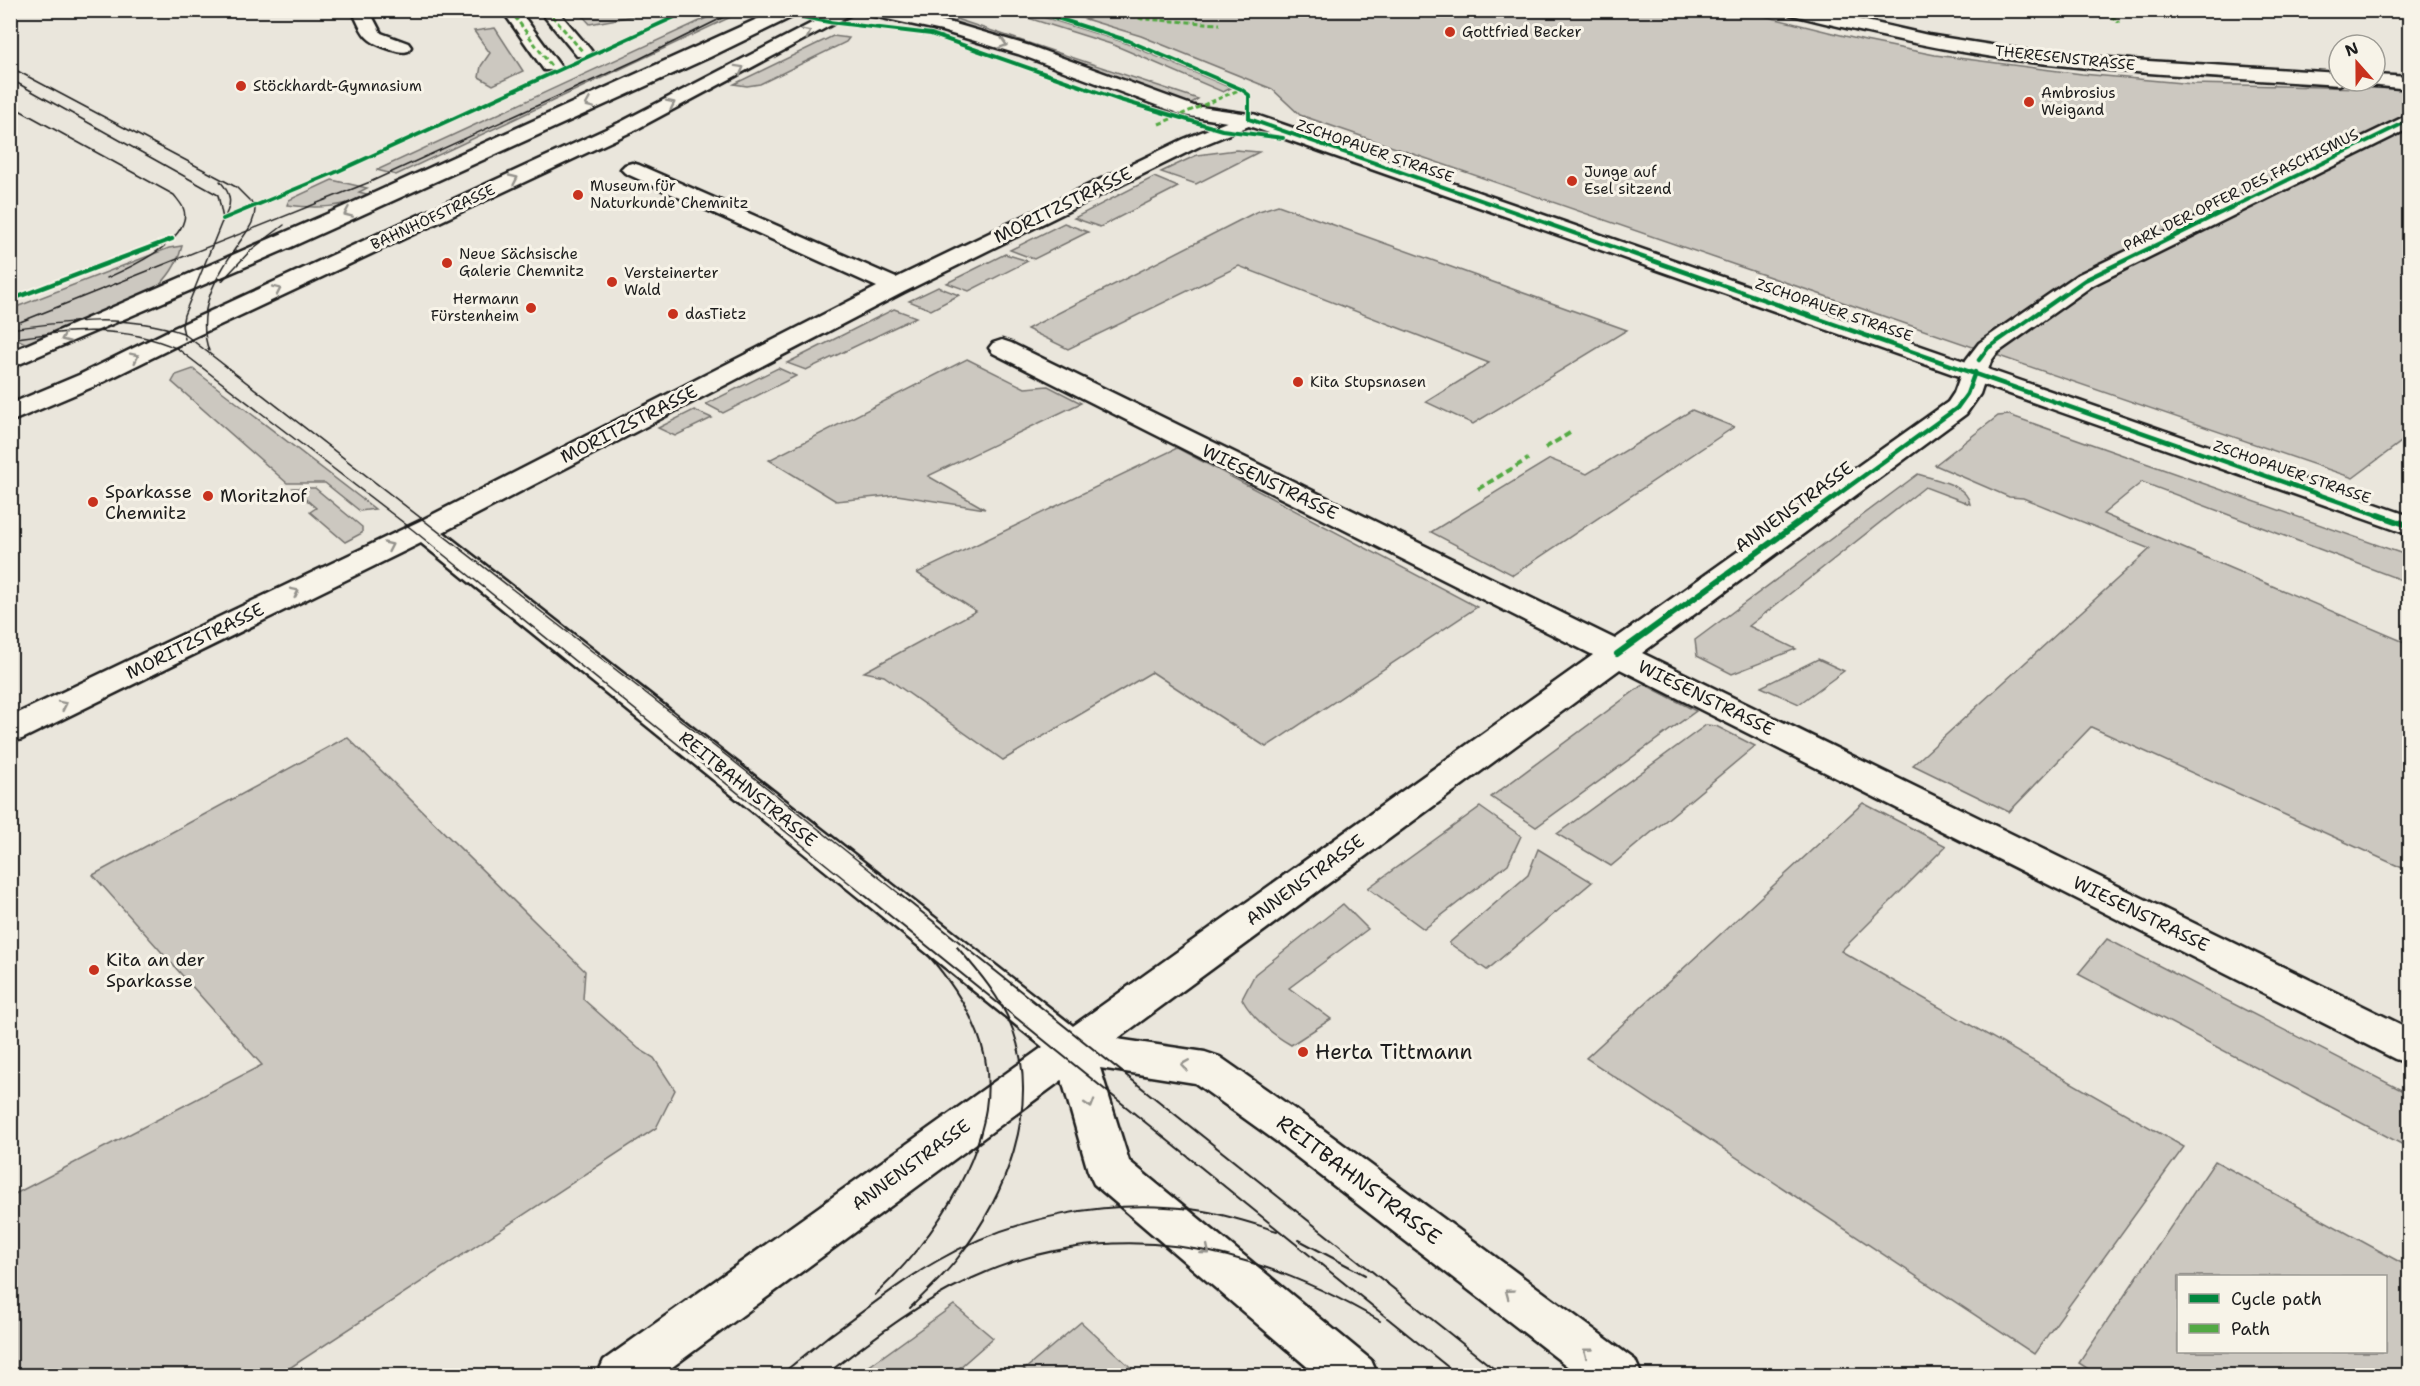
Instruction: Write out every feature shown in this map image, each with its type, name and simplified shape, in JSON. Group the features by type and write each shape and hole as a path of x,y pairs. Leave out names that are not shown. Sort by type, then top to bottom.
{"street":[{"path":"360,10 374,38 385,44 402,47"},
{"path":"510,10 551,66"},
{"path":"548,10 583,52"},
{"path":"15,359 197,281 579,108 705,54 792,10"},
{"name":"BAHNHOFSTRASSE","path":"10,414 88,380 183,333 626,127 851,10"},
{"name":"ZSCHOPAUER STRASSE","path":"870,10 946,27 1024,50 1190,111 1250,119 2409,526"},
{"name":"THERESENSTRASSE","path":"1795,10 1880,31 2060,60 2164,69 2327,77"},
{"path":"2387,82 2409,83"},
{"name":"ZSCHOPAUER STRASSE","path":"1193,89 1218,99 1250,119"},
{"name":"MORITZSTRASSE","path":"10,731 423,530 896,287 1191,143 1250,119"},
{"name":"PARK DER OPFER DES FASCHISMUS","path":"1975,372 1979,360 1988,348 2085,280 2409,120"},
{"path":"632,169 896,287"},
{"name":"WIESENSTRASSE","path":"1002,348 2409,1048"},
{"name":"ANNENSTRASSE","path":"621,1376 1957,408 1967,394 1975,372"},
{"name":"REITBAHNSTRASSE","path":"423,530 1073,1048 1205,1068 1313,1145 1618,1376"},
{"path":"1073,1048 1110,1171 1354,1376"}],"shaded area":[{"path":"578,11 647,11 590,24"},
{"path":"1006,11 1024,11 1123,42 1231,88 1223,92 1114,45"},
{"path":"1059,11 1744,11 1865,41 1935,55 2082,74 2193,84 2327,87 2327,93 2387,93 2387,88 2409,89 2409,436 2353,478 1300,115 1272,89 1141,36"},
{"path":"717,13 735,15 396,175 377,170"},
{"path":"944,15 1198,99 1190,104 1096,70 938,19"},
{"path":"495,28 523,71 493,85 479,77 481,66 490,53 474,31"},
{"path":"833,36 849,38 846,42 760,84 747,86 734,84"},
{"path":"1236,150 1259,152 1196,184 1161,172 1197,155"},
{"path":"1154,177 1178,187 1100,227 1074,218"},
{"path":"332,180 367,188 359,192 370,195 349,203 329,206 287,205 289,200"},
{"path":"1278,205 1627,330 1473,424 1426,402 1489,363 1239,266 1068,349 1027,329 1256,212"},
{"path":"1064,223 1088,232 1034,259 1010,250"},
{"path":"182,246 171,271 154,291 27,344 11,336 11,309 169,248"},
{"path":"1005,254 1028,261 969,291 947,283"},
{"path":"938,287 959,295 931,310 909,301"},
{"path":"894,309 916,317 806,370 787,363"},
{"path":"967,359 1025,388 1048,386 1081,403 928,476 985,509 897,495 836,501 769,460"},
{"path":"778,368 796,376 723,413 706,404"},
{"path":"193,369 375,509 360,511 325,483 287,483 172,382 176,375"},
{"path":"694,410 712,418 675,436 658,428"},
{"path":"1692,410 1734,427 1513,575 1431,532 1550,459 1587,474"},
{"path":"2009,415 2409,556 2409,583 2142,482 2103,514 2409,644 2409,871 2091,727 2009,812 1913,765 2150,549 2023,498 2009,497 1935,465 1998,416"},
{"path":"1177,448 1477,607 1266,747 1152,672 1003,760 884,676 864,672 976,611 917,573"},
{"path":"1918,474 1957,487 1968,497 1970,504 1925,487 1749,626 1796,649 1732,674 1697,656 1695,640"},
{"path":"293,488 315,488 362,527 362,533 345,542 310,512 316,508"},
{"path":"1818,659 1844,671 1799,704 1761,687"},
{"path":"1644,684 1696,711 1536,827 1491,797"},
{"path":"1706,725 1716,726 1755,746 1611,866 1557,834"},
{"path":"347,737 585,971 583,999 639,1049 654,1058 675,1090 656,1128 279,1375 11,1375 11,1196 262,1065 93,875"},
{"path":"1863,803 1946,846 1841,951 2184,1147 2034,1354 1586,1058"},
{"path":"1480,807 1521,836 1508,864 1424,929 1368,888"},
{"path":"1538,849 1592,882 1487,970 1449,943 1528,875"},
{"path":"1343,904 1368,929 1289,988 1331,1019 1291,1045 1264,1025 1242,999 1255,974"},
{"path":"2107,939 2409,1094 2409,1148 2078,974"},
{"path":"2215,1161 2409,1267 2409,1375 2099,1376 2079,1363"},
{"path":"954,1305 993,1338 951,1375 857,1375"},
{"path":"1081,1322 1139,1375 1018,1375"}],"tram line":[{"path":"247,231 370,182 639,59 738,10"},
{"path":"10,67 236,187 255,206 254,217 247,231"},
{"path":"10,79 218,195 223,219 212,245"},
{"path":"10,105 174,195 182,206 185,213 184,220 173,239 152,255 107,278"},
{"path":"220,181 230,201 222,222"},
{"path":"222,281 251,250 284,225"},
{"path":"209,351 205,336 205,322 210,294 223,268 247,231"},
{"path":"212,245 247,231"},
{"path":"20,322 212,245"},
{"path":"184,334 182,326 184,315 212,245"},
{"path":"10,329 76,322 119,321 162,327 184,334"},
{"path":"10,339 53,333 116,332 157,341 178,349 413,530 864,895"},
{"path":"184,334 732,760 901,895"},
{"path":"184,334 185,339"},
{"path":"863,894 1001,1006"},
{"path":"899,894 1503,1376"},
{"path":"957,947 1001,1006"},
{"path":"875,1295 919,1247 940,1218 973,1156 983,1123 988,1090 985,1058 981,1044 963,1003 928,955"},
{"path":"967,1245 990,1208 1004,1179 1021,1120 1023,1090 1021,1060 1013,1030 1001,1006"},
{"path":"1001,1006 1459,1376"},
{"path":"967,1245 998,1232 1063,1214 1130,1207 1197,1210 1277,1231"},
{"path":"1299,1240 1365,1275"},
{"path":"824,1376 894,1324 930,1300 968,1280 1021,1259 1074,1247 1127,1243 1178,1247 1230,1257 1280,1273 1331,1294 1380,1321"},
{"path":"828,1337 909,1278 967,1245"},
{"path":"910,1308 940,1278 967,1245"},
{"path":"779,1376 832,1333"}],"marked path":[{"path":"510,10 551,66"},
{"path":"547,10 583,52"},
{"path":"1116,10 1142,19 1220,24"},
{"path":"2097,10 2118,20 2118,23"},
{"path":"1159,124 1241,89"},
{"path":"1545,448 1570,433"},
{"path":"1478,489 1528,459"}],"cycle path":[{"path":"223,219 334,173 690,10"},
{"path":"766,10 829,22 931,34 1120,100 1222,130 1283,138"},
{"path":"1032,10 1129,41 1241,89 1249,95 1249,119 2410,526"},
{"path":"1979,360 1988,348 2085,280 2410,120"},
{"path":"10,300 172,239"},
{"path":"1617,654 1957,408 1967,394 1975,372"}],"place":[{"name":"Gottfried Becker","path":"1450,32"},
{"name":"Stöckhardt-Gymnasium","path":"241,86"},
{"name":"Ambrosius Weigand","path":"2029,102"},
{"name":"Junge auf Esel sitzend","path":"1572,181"},
{"name":"Museum für Naturkunde Chemnitz","path":"578,195"},
{"name":"Neue Sächsische Galerie Chemnitz","path":"447,263"},
{"name":"Versteinerter Wald","path":"612,282"},
{"name":"Hermann Fürstenheim","path":"531,308"},
{"name":"dasTietz","path":"673,314"},
{"name":"Kita Stupsnasen","path":"1298,382"},
{"name":"Moritzhof","path":"208,496"},
{"name":"Sparkasse Chemnitz","path":"93,502"},
{"name":"Kita an der Sparkasse","path":"94,970"},
{"name":"Herta Tittmann","path":"1303,1052"}]}
